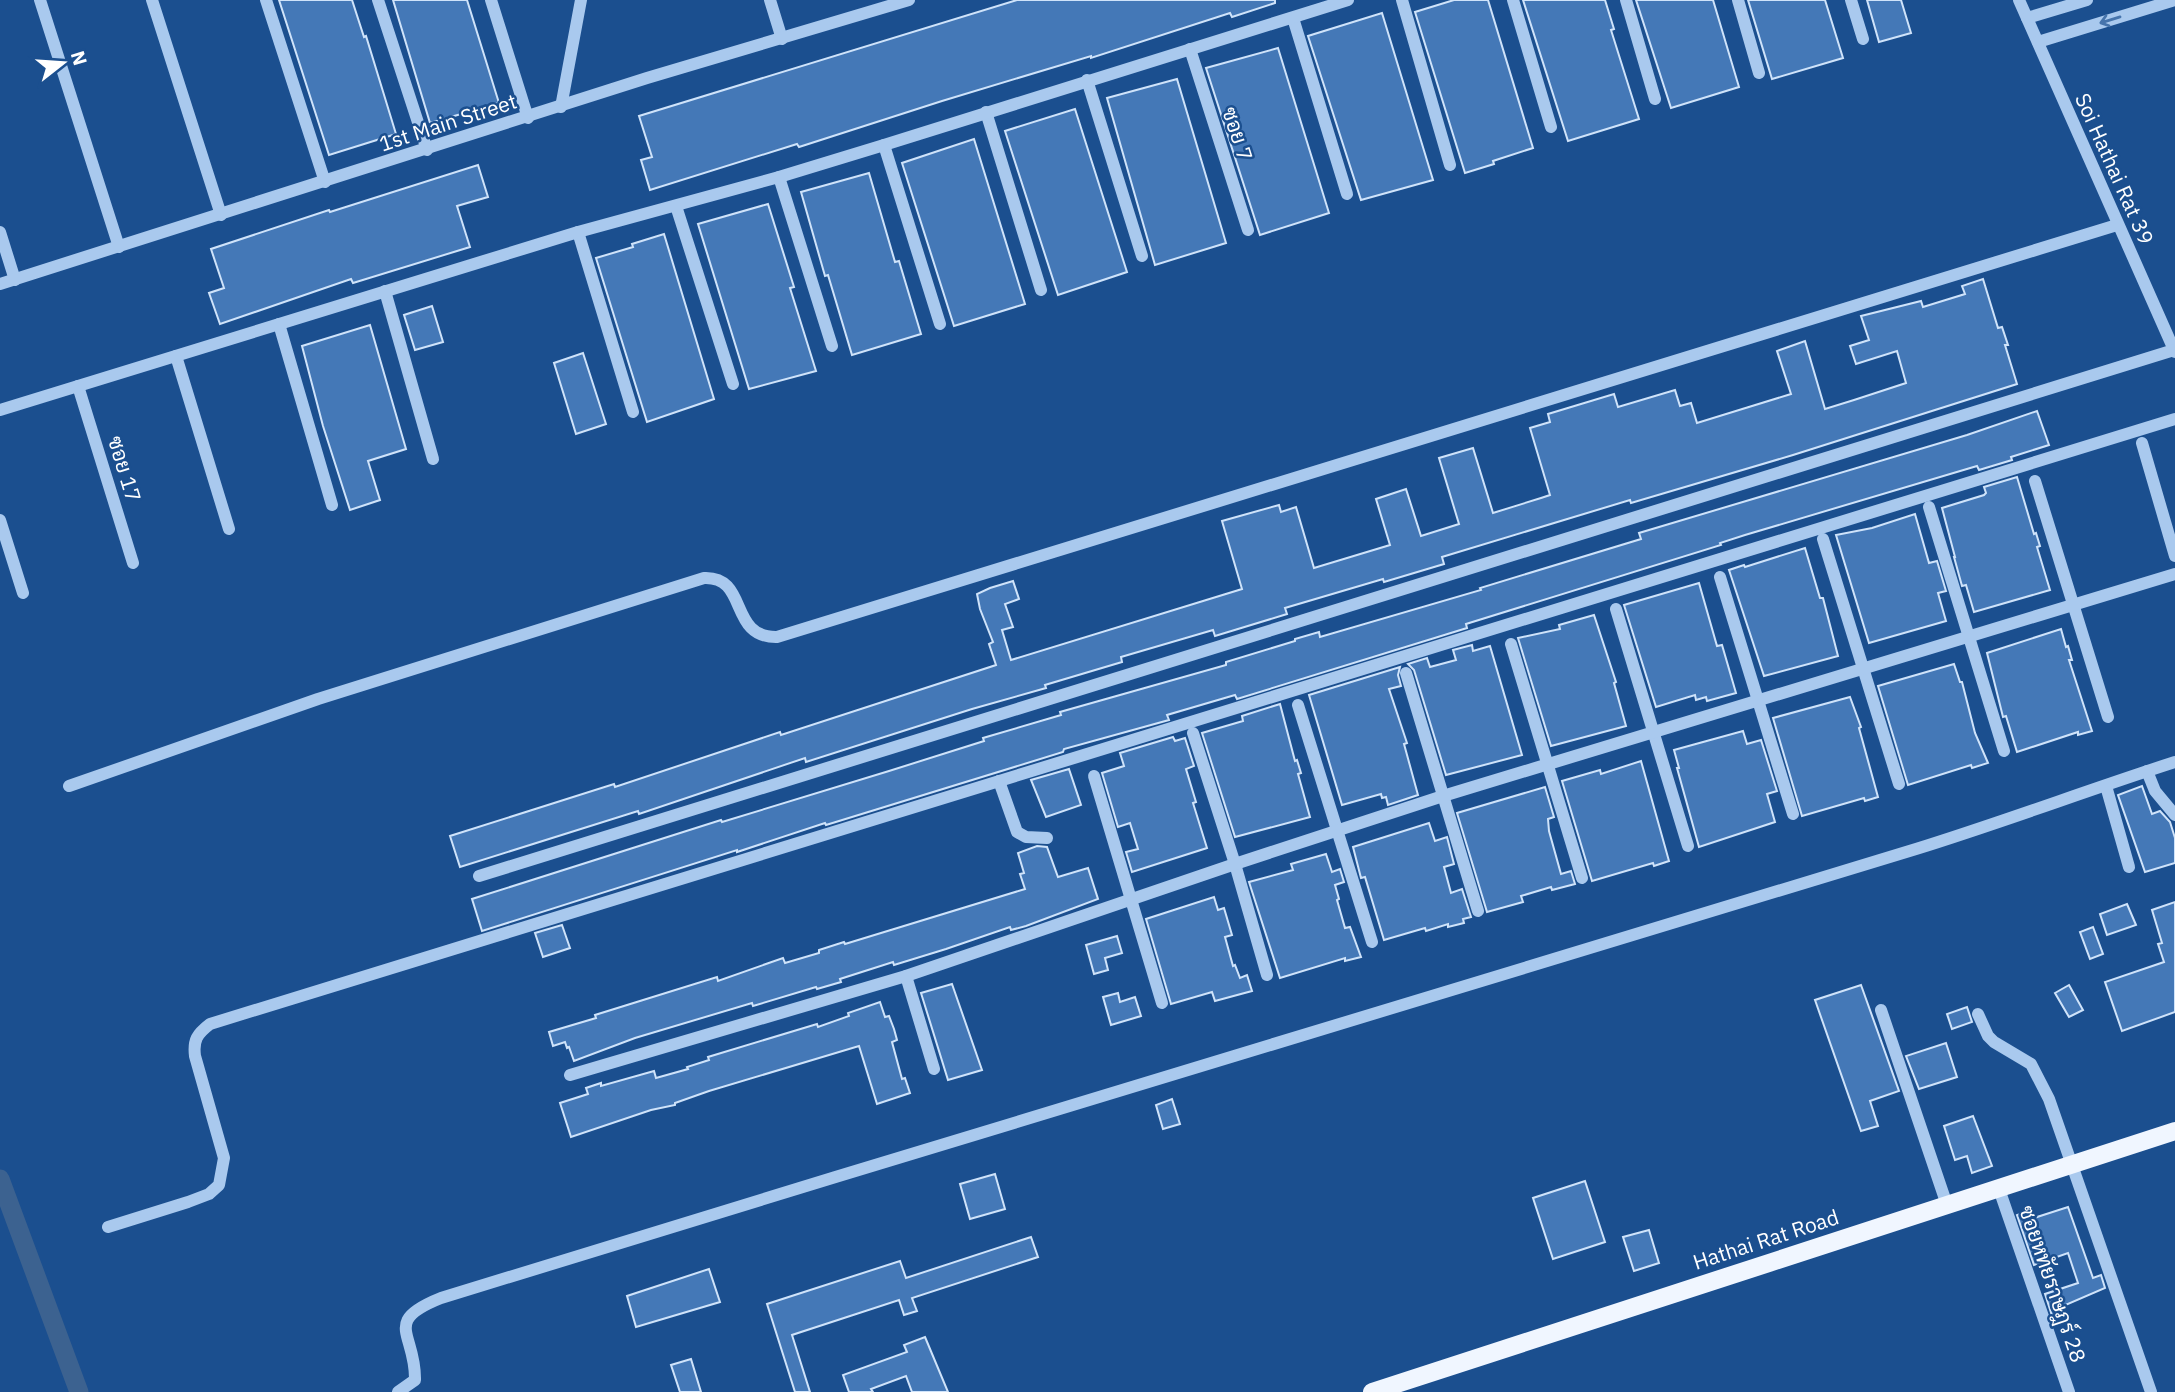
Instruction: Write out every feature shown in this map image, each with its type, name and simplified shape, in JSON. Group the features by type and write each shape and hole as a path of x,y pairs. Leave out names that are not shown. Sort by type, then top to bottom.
{"main road":[{"name":"Hathai Rat Road","path":"1375,1391 2175,1131"}],"street":[{"path":"40,0 118,247"},
{"path":"152,0 220,215"},
{"path":"266,0 325,182"},
{"path":"378,0 426,150"},
{"path":"491,0 527,118"},
{"path":"561,107 581,0"},
{"path":"770,0 782,39"},
{"name":"1st Main Street","path":"0,284 647,79 782,39 886,3 909,0"},
{"path":"0,410 578,232 779,177 1348,0"},
{"path":"1402,0 1450,165"},
{"path":"1513,0 1551,127"},
{"path":"1626,0 1655,99"},
{"path":"1738,0 1759,73"},
{"path":"1851,0 1863,39"},
{"name":"Soi Hathai Rat 39","path":"2020,0 2117,225 2175,351"},
{"path":"2027,18 2087,0"},
{"path":"2038,42 2175,0"},
{"path":"1293,18 1346,194"},
{"name":"ซอย 7","path":"1191,49 1248,230"},
{"path":"1087,80 1142,256"},
{"path":"986,111 1041,290"},
{"path":"884,145 940,324"},
{"path":"779,177 832,346"},
{"path":"676,206 733,384"},
{"path":"69,786 318,699 704,578 715,578 725,583 749,628 765,638 777,637 2117,225"},
{"path":"0,232 15,280"},
{"path":"578,232 633,412"},
{"path":"386,291 433,459"},
{"path":"279,324 332,505"},
{"path":"479,876 2175,351"},
{"path":"176,356 229,529"},
{"name":"ซอย 17","path":"78,386 132,563"},
{"path":"108,1227 188,1202 209,1194 219,1185 224,1158 195,1056 194,1042 199,1033 210,1024 2175,419"},
{"path":"2142,443 2175,556"},
{"path":"2035,481 2108,717"},
{"path":"1929,507 2004,751"},
{"path":"0,520 23,593"},
{"path":"1823,539 1899,784"},
{"path":"570,1075 906,976 1443,796 2175,575"},
{"path":"1720,577 1793,814"},
{"path":"1616,609 1688,846"},
{"path":"1511,644 1582,878"},
{"path":"1406,673 1478,911"},
{"path":"1298,705 1372,942"},
{"path":"1193,733 1267,975"},
{"path":"398,1392 415,1380 416,1370 406,1324 409,1314 441,1298 1014,1121 1189,1071 1917,849 2175,762"},
{"path":"2147,771 2155,790 2175,815"},
{"path":"1094,776 1162,1003"},
{"path":"999,781 1017,832 1026,837 1047,838"},
{"path":"2106,786 2129,867"},
{"path":"906,976 934,1069"},
{"path":"1881,1010 1947,1205"},
{"path":"1978,1014 1988,1036 2031,1064 2038,1074 2151,1392"},
{"name":"ซอยหทัยราษฎร์ 28","path":"1999,1189 2069,1392"}],"building":[{"path":"279,0 352,0 396,134 329,155"},
{"path":"393,0 467,0 499,103 430,123"},
{"path":"1017,0 1275,0 1275,3 1232,17 1230,13 1091,58 650,190 641,160 652,157 639,116"},
{"path":"1454,0 1488,0 1533,148 1465,173 1415,12"},
{"path":"1523,0 1605,0 1614,29 1611,30 1639,119 1568,141"},
{"path":"1636,0 1713,0 1739,87 1671,108"},
{"path":"1748,0 1825,0 1843,58 1772,79"},
{"path":"1867,0 1901,0 1911,33 1879,42"},
{"path":"1382,13 1433,180 1361,200 1308,36"},
{"path":"1278,48 1329,213 1260,235 1206,68"},
{"path":"1177,79 1226,243 1155,265 1107,98"},
{"path":"1075,109 1127,272 1058,295 1005,131"},
{"path":"974,139 1025,304 954,326 902,163"},
{"path":"478,165 488,197 457,206 470,247 353,283 351,279 220,324 209,293 224,288 211,249"},
{"path":"869,173 895,262 899,261 921,334 852,355 828,275 825,276 801,192"},
{"path":"768,204 816,371 749,389 698,224"},
{"path":"664,234 714,399 647,422 596,258"},
{"path":"1983,279 1998,328 2002,327 2008,345 2005,345 2017,384 1793,455 1631,503 1630,500 1442,557 1444,564 1285,608 1287,614 1215,636 1213,630 1121,657 1122,662 1045,685 1046,688 806,762 805,758 639,814 638,811 460,867 450,836 614,784 615,787 996,665 989,644 993,642 977,594 990,588 1013,581 1019,599 1005,604 1013,627 1002,630 1011,660 1242,589 1222,521 1279,505 1281,512 1296,507 1314,568 1390,545 1376,499 1406,489 1421,536 1459,524 1439,458 1473,448 1493,513 1550,495 1530,428 1550,422 1548,414 1614,394 1618,407 1675,390 1680,406 1691,403 1697,423 1791,394 1777,351 1805,341 1825,409 1906,383 1897,351 1856,364 1850,346 1869,340 1861,316 1921,301 1923,307 1965,294 1962,286"},
{"path":"432,306 443,342 415,350 404,315"},
{"path":"370,325 406,449 368,461 380,500 350,510 323,426 302,346"},
{"path":"583,353 606,424 576,434 554,363"},
{"path":"2037,411 2049,445 2011,457 2012,460 1979,470 1977,466 1745,535 1720,543 1721,545 1466,624 1467,628 1237,699 1235,695 1167,715 1169,720 1064,749 1063,752 737,850 482,931 472,899 984,741 983,738 1061,715 1060,712 1226,665 1226,662 1295,639 1319,632 1320,637 1481,590 1480,588 1641,539 1639,533 1967,435"},
{"path":"2017,477 2040,546 2037,547 2050,590 1974,612 1966,585 1962,586 1942,508 1984,495 1984,487"},
{"path":"1915,514 1929,563 1937,561 1946,591 1938,593 1946,621 1869,643 1836,535 1872,528"},
{"path":"1805,548 1820,598 1823,598 1838,656 1764,676 1729,570"},
{"path":"1699,583 1717,646 1722,645 1736,693 1707,701 1706,697 1696,700 1695,695 1656,707 1624,605"},
{"path":"1594,615 1616,682 1614,683 1626,726 1551,746 1518,638 1560,629 1559,625"},
{"path":"2061,629 2092,731 2078,735 2078,732 2017,752 2006,716 2003,717 1987,653"},
{"path":"1472,645 1473,651 1490,646 1522,755 1446,775 1414,670 1408,664 1427,658 1430,667 1456,660 1453,650"},
{"path":"1954,664 1962,682 1975,733 1988,763 1972,768 1971,765 1908,785 1878,686"},
{"path":"1400,667 1398,675 1401,686 1389,689 1407,743 1404,744 1418,795 1388,805 1386,797 1382,798 1381,794 1342,805 1309,695"},
{"path":"1850,697 1861,727 1859,728 1878,797 1865,801 1864,798 1802,816 1773,718"},
{"path":"1280,704 1295,761 1297,760 1301,773 1298,774 1310,817 1235,837 1202,733 1243,721 1242,716"},
{"path":"1743,731 1747,744 1761,740 1777,791 1767,794 1775,822 1699,847 1674,750"},
{"path":"1173,737 1175,741 1185,738 1194,766 1186,769 1207,848 1132,872 1126,852 1138,849 1130,823 1118,827 1102,773 1124,766 1120,753"},
{"path":"1641,761 1669,861 1592,881 1562,781 1600,770 1601,774"},
{"path":"1069,769 1081,805 1046,817 1031,780"},
{"path":"2142,786 2152,814 2160,811 2170,822 2175,838 2175,863 2145,872 2118,795"},
{"path":"1545,787 1554,817 1548,819 1549,831 1561,874 1571,871 1575,884 1552,890 1551,887 1521,896 1523,902 1487,912 1457,813"},
{"path":"1429,823 1435,841 1447,837 1454,864 1444,867 1451,893 1462,889 1471,917 1463,919 1464,923 1448,927 1448,924 1426,931 1425,928 1384,940 1365,877 1361,878 1353,847"},
{"path":"1037,846 1047,847 1058,877 1088,868 1098,899 1026,926 1011,930 1010,927 894,965 893,962 817,989 816,987 753,1006 752,1003 635,1038 574,1061 565,1042 553,1046 549,1032 596,1018 595,1015 717,977 718,981 783,958 785,963 844,942 845,944 1025,889 1018,853"},
{"path":"1326,854 1332,872 1340,869 1344,882 1335,885 1339,899 1337,900 1345,928 1350,927 1361,957 1345,961 1345,958 1280,978 1249,882 1293,870 1291,864"},
{"path":"1214,897 1218,910 1224,908 1232,935 1225,937 1233,966 1235,965 1240,978 1247,975 1252,991 1215,1001 1212,992 1171,1004 1146,919"},
{"path":"2175,902 2175,1012 2122,1031 2105,982 2164,962 2158,944 2162,943 2152,910"},
{"path":"2127,904 2136,925 2107,935 2100,914"},
{"path":"562,925 570,948 543,957 535,933"},
{"path":"2093,927 2103,954 2090,959 2080,932"},
{"path":"1117,936 1122,953 1105,958 1108,970 1094,974 1086,945"},
{"path":"952,984 982,1070 948,1080 921,993"},
{"path":"1861,985 1899,1091 1870,1101 1878,1126 1861,1131 1815,1000"},
{"path":"2069,985 2083,1010 2069,1017 2055,993"},
{"path":"1118,993 1120,1002 1135,997 1141,1016 1111,1025 1103,997"},
{"path":"880,1002 885,1017 889,1016 894,1029 897,1040 892,1042 902,1079 905,1078 910,1093 877,1104 859,1046 709,1091 675,1105 651,1110 571,1137 560,1103 588,1094 586,1088 654,1071 656,1078 688,1069 687,1067 709,1060 708,1057 817,1024 818,1027"},
{"path":"1967,1007 1972,1022 1952,1029 1947,1014"},
{"path":"1946,1043 1957,1077 1919,1089 1906,1056"},
{"path":"1172,1099 1180,1124 1163,1129 1156,1105"},
{"path":"1973,1116 1992,1166 1972,1173 1967,1156 1955,1160 1944,1126"},
{"path":"995,1174 1005,1209 970,1219 960,1184"},
{"path":"1585,1181 1605,1242 1553,1259 1533,1198"},
{"path":"2068,1207 2093,1278 2101,1275 2105,1288 2063,1306 2068,1321 2055,1325 2045,1294 2078,1283 2068,1253 2034,1265 2017,1215 2028,1211 2031,1219"},
{"path":"1649,1230 1659,1263 1634,1271 1623,1237"},
{"path":"1031,1237 1038,1257 912,1298 917,1311 904,1315 899,1300 792,1335 810,1392 795,1392 767,1304 900,1261 906,1278"},
{"path":"709,1269 720,1302 636,1327 627,1296"},
{"path":"925,1337 948,1392 912,1392 906,1376 871,1389 873,1392 849,1392 843,1375 907,1352 904,1345"},
{"path":"691,1359 701,1392 680,1392 671,1365"}],"waterway":[{"path":"0,1179 79,1392"}]}
